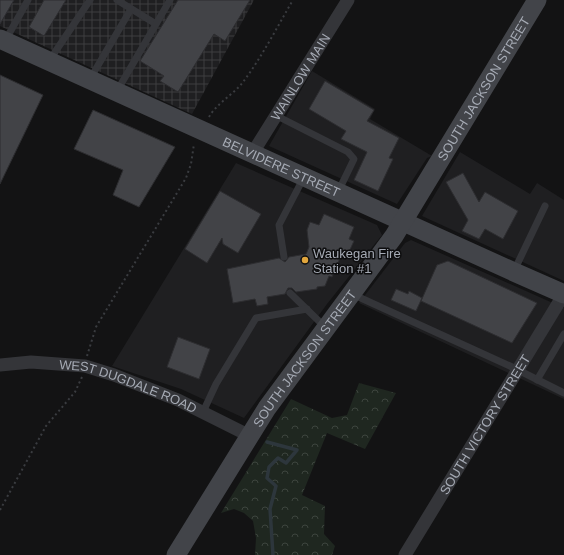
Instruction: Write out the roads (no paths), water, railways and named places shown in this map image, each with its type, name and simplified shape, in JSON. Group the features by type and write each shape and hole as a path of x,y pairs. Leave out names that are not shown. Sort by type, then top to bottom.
{"street":[{"name":"WAINLOW MAIN","path":"252,154 348,0"},
{"name":"SOUTH JACKSON STREET","path":"176,555 279,390 352,294 402,222 538,0"},
{"name":"BELVIDERE STREET","path":"2,40 564,294"},
{"name":"SOUTH VICTORY STREET","path":"405,555 564,294"},
{"name":"WEST DUGDALE ROAD","path":"0,365 30,362 85,366 142,385 202,412 250,436"}],"lane":[{"path":"2,40 28,0"},
{"path":"49,61 90,0"},
{"path":"117,0 156,24"},
{"path":"116,92 170,0"},
{"path":"90,79 131,9"},
{"path":"277,116 348,152 354,159 338,193"},
{"path":"284,257 279,225 304,177"},
{"path":"514,272 545,206"},
{"path":"290,293 326,328"},
{"path":"352,294 517,369 564,393"},
{"path":"202,412 216,384 256,318 307,309"},
{"path":"537,380 564,334"}],"waterway":[{"path":"267,442 297,450 286,463 278,458 269,467 267,478 276,486 270,509 273,555"}],"place":[{"name":"Waukegan Fire Station #1","path":"305,260"}]}
